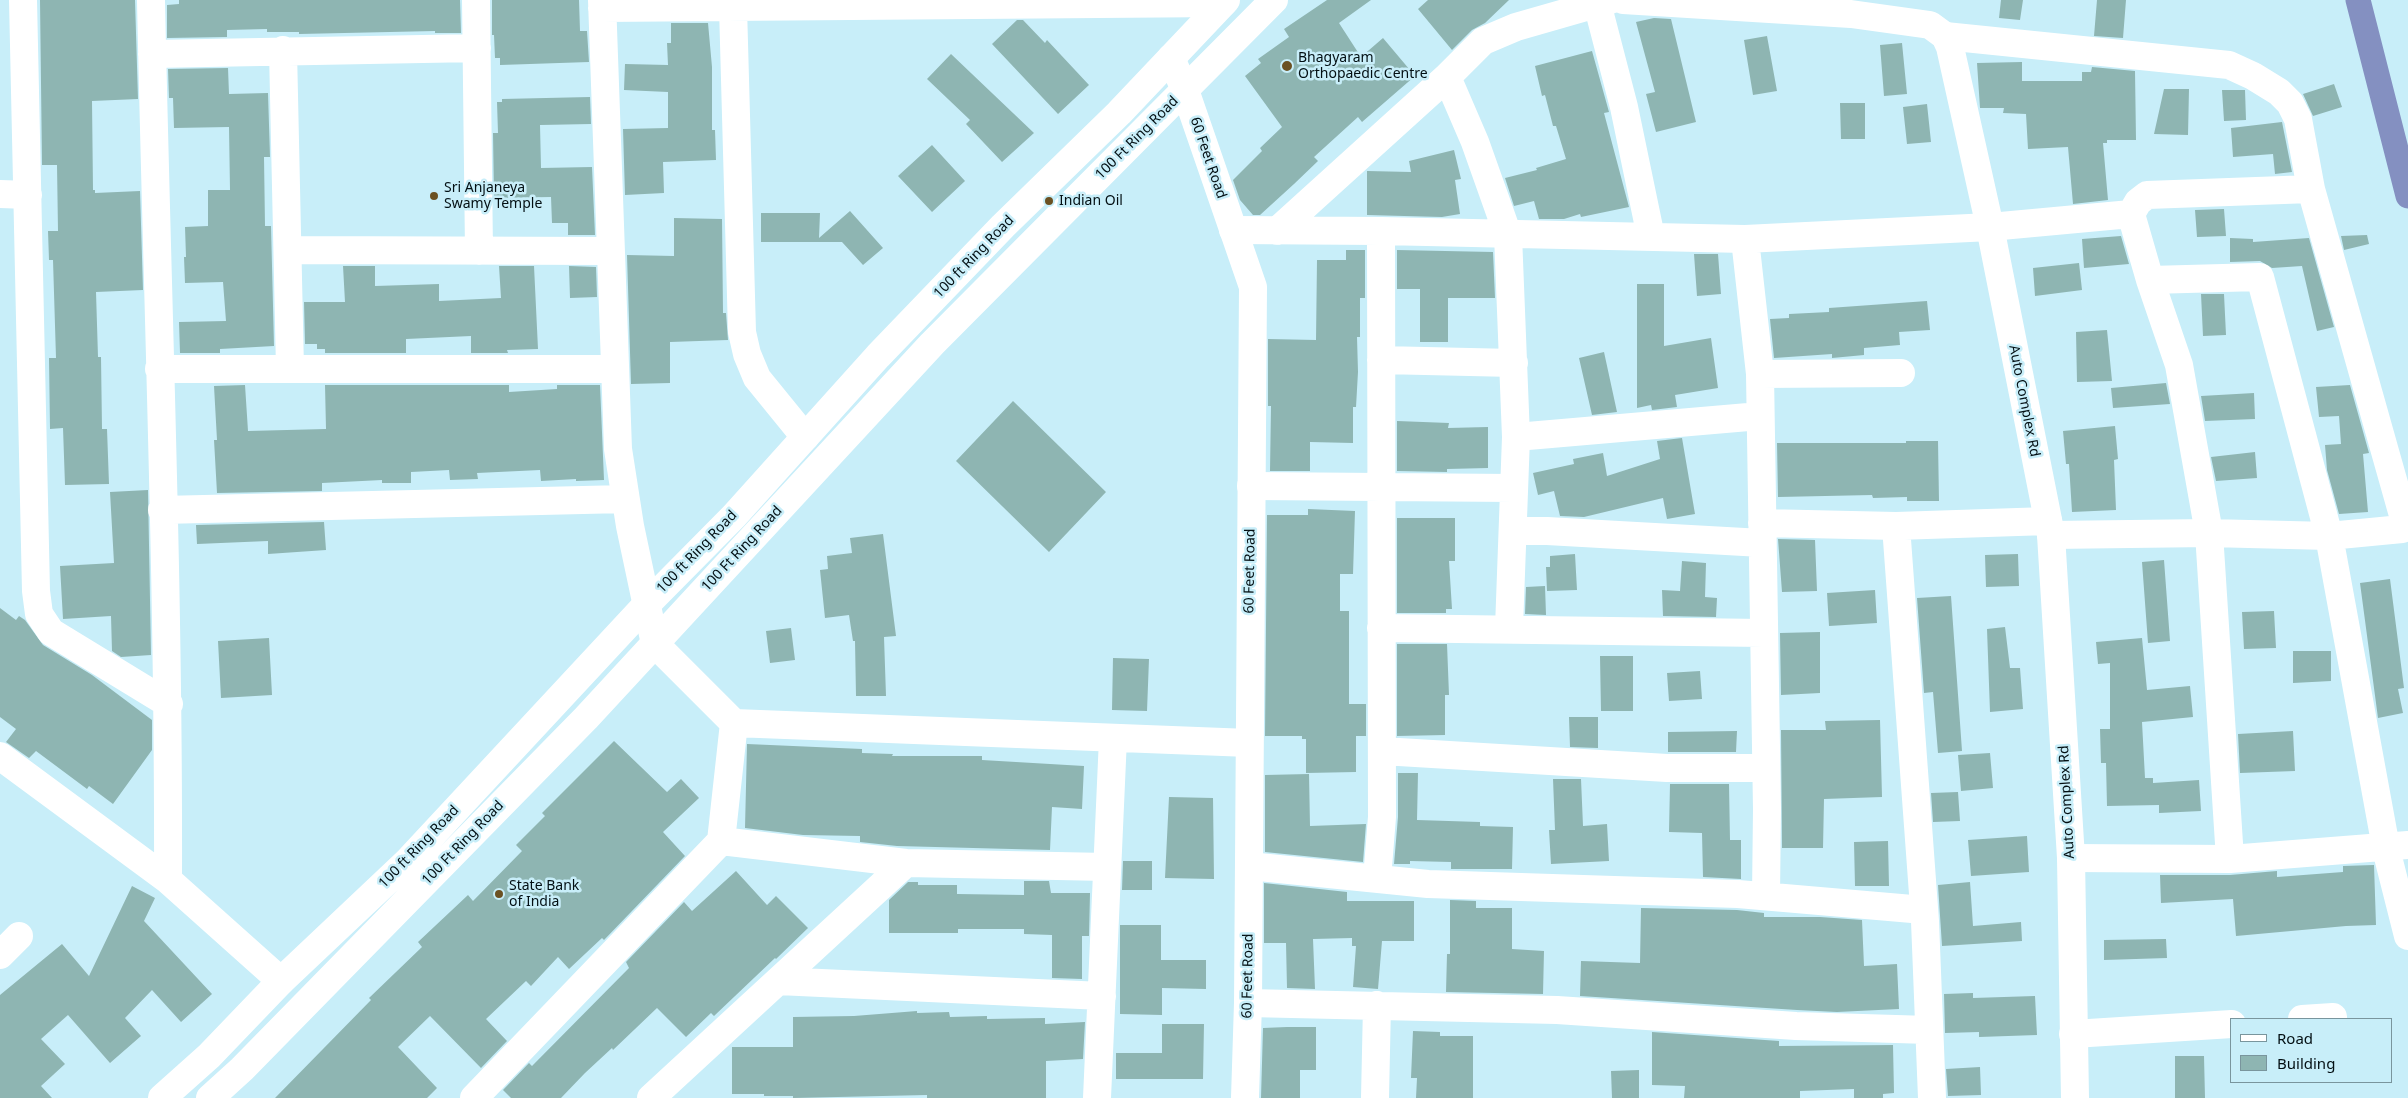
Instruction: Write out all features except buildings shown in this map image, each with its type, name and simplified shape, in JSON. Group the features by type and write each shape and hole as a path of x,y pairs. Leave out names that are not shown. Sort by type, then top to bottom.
{"street":[{"path":"23,0 12,79 28,195 36,591 39,614 51,632 169,704"},
{"path":"151,0 162,510 169,704 168,880"},
{"path":"476,0 479,251"},
{"name":"100 Ft Ring Road","path":"210,1098 242,1068 559,746 932,344 1274,0"},
{"path":"1610,1 1624,107 1651,237"},
{"path":"1276,231 1447,77 1483,41 1516,28 1610,1 1851,14 1930,25 1945,36 2229,65 2253,76 2278,92 2290,103 2298,119 2311,189 2407,528 2329,536 2050,528 1896,526 1762,533 1513,531"},
{"path":"1224,2 733,6 602,4 618,449 625,499 654,644 734,723 1249,744"},
{"name":"100 ft Ring Road","path":"162,1098 210,1056 281,981 407,862 646,604 734,516 878,356 989,241 1119,113 1224,2"},
{"path":"733,6 742,332 747,354 757,378 805,437"},
{"name":"Auto Complex Rd","path":"1945,36 1950,47 1990,227 2050,528 2071,858 2072,1034 2075,1098"},
{"path":"152,54 283,50 477,48"},
{"path":"283,50 290,368"},
{"name":"60 Feet Road","path":"1171,58 1253,287 1248,1003 1245,1098"},
{"path":"1447,77 1475,142 1508,235 1516,437 1509,628"},
{"path":"2230,859 2209,533 2179,365 2150,280 2131,214 2138,202 2148,195 2311,189"},
{"path":"0,194 28,195"},
{"path":"1233,230 1381,230 1508,235 1745,239 1990,227 2131,214"},
{"path":"1377,879 1382,817 1383,488 1381,230"},
{"path":"1745,239 1760,374 1766,896"},
{"path":"288,250 611,251"},
{"path":"2150,280 2260,277 2329,536 2397,847 2408,936"},
{"path":"1381,360 1514,363"},
{"path":"159,368 615,369"},
{"path":"1760,374 1901,373"},
{"path":"1516,437 1760,416"},
{"path":"1251,486 1514,488"},
{"path":"162,510 625,499"},
{"path":"1896,526 1924,910 1932,1098"},
{"path":"1382,628 1509,628 1764,633"},
{"path":"474,1098 721,841 734,723"},
{"path":"1097,1098 1113,738"},
{"path":"1382,751 1667,768 1766,768"},
{"path":"0,756 168,880 281,981"},
{"path":"721,841 906,863 1107,867"},
{"path":"2071,858 2230,859 2397,847"},
{"path":"651,1098 906,863"},
{"path":"1248,866 1428,884 1766,896 1924,910"},
{"path":"0,955 19,936"},
{"path":"778,982 1102,996"},
{"path":"1248,1003 1557,1010 1796,1026 1929,1030"},
{"path":"1374,1098 1378,1005"},
{"path":"2318,1018 2333,1017"},
{"path":"2072,1034 2230,1024"}],"waterway":[{"path":"2358,0 2408,196"}],"place":[{"name":"Bhagyaram Orthopaedic Centre","path":"1287,66"},
{"name":"Sri Anjaneya Swamy Temple","path":"434,196"},
{"name":"Indian Oil","path":"1049,201"},
{"name":"State Bank of India","path":"499,894"}]}
